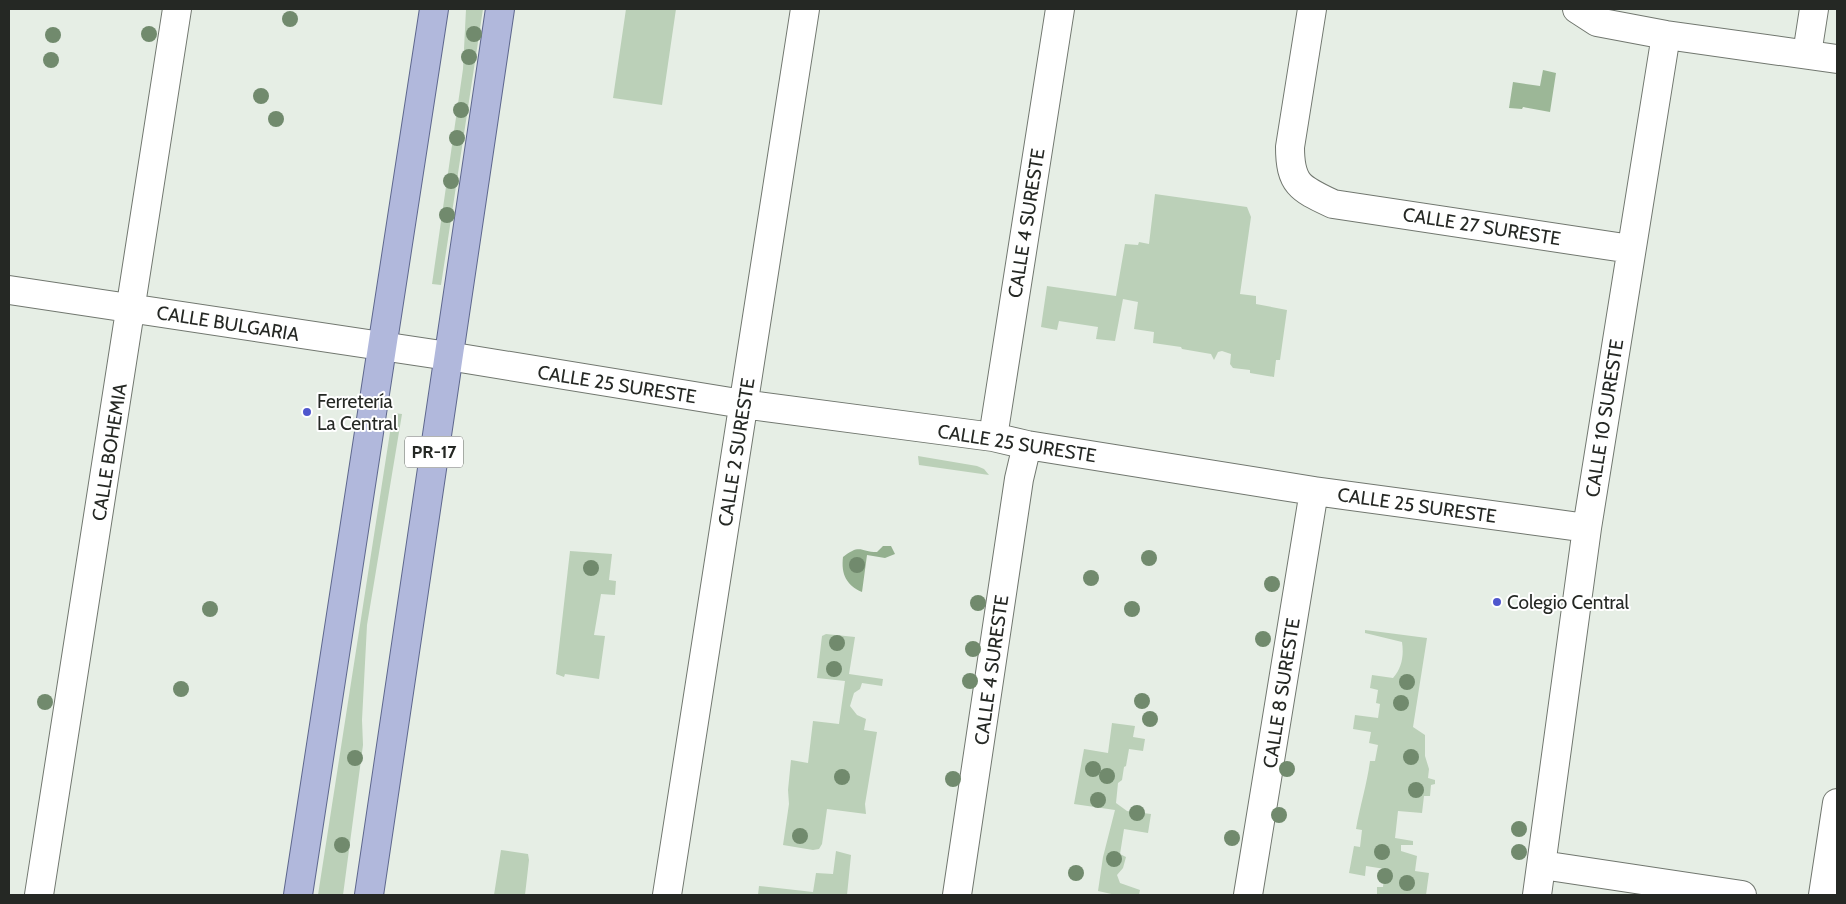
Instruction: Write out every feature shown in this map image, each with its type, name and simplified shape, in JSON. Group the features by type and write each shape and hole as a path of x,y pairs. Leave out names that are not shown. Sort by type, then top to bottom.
{"main road":[{"path":"298,895 434,9"},
{"name":"PR-17","path":"369,895 500,9"}],"street":[{"name":"CALLE BOHEMIA","path":"39,895 177,9"},
{"name":"CALLE 2 SURESTE","path":"667,895 805,9"},
{"name":"CALLE 4 SURESTE","path":"993,437 1060,9"},
{"name":"CALLE 27 SURESTE","path":"1312,9 1290,147 1290,164 1293,176 1300,186 1315,196 1333,204 1631,249"},
{"path":"1577,9 1597,22 1666,35 1837,59"},
{"path":"1807,54 1814,9"},
{"name":"CALLE 10 SURESTE","path":"1537,895 1587,528 1666,35"},
{"name":"CALLE BULGARIA","path":"9,290 448,356"},
{"name":"CALLE 25 SURESTE","path":"448,356 743,404 993,437 1027,445 1314,491 1587,528"},
{"name":"CALLE 4 SURESTE","path":"957,895 1019,479 1027,445"},
{"name":"CALLE 8 SURESTE","path":"1248,895 1314,491"},
{"path":"1823,895 1837,803"},
{"path":"1542,865 1742,895"}],"shaded area":[{"path":"466,9 483,9 441,285 432,284 463,69"},
{"path":"626,9 676,9 662,105 613,98"},
{"path":"1543,70 1556,73 1550,112 1523,107 1522,109 1509,108 1513,82 1540,86"},
{"path":"1155,194 1247,207 1251,217 1240,294 1256,296 1256,304 1287,310 1280,360 1276,360 1274,377 1250,373 1250,370 1233,368 1230,364 1231,354 1222,351 1218,352 1214,360 1211,354 1153,343 1154,332 1134,329 1138,302 1123,299 1115,341 1096,339 1098,327 1059,321 1057,330 1041,327 1047,286 1116,296 1125,244 1138,245 1139,242 1149,244"},
{"path":"393,413 402,414 367,625 362,720 363,745 343,895 318,895"},
{"path":"918,456 977,466 984,469 989,475 919,465"},
{"path":"883,546 891,546 895,554 885,558 867,555 862,592 852,586 844,574 843,557 857,549 877,552"},
{"path":"570,551 612,554 609,580 616,581 615,595 601,594 594,635 605,636 599,679 565,674 564,677 556,674"},
{"path":"1365,630 1427,638 1413,727 1425,735 1425,756 1429,769 1428,778 1435,780 1435,784 1431,785 1430,796 1424,796 1422,813 1398,811 1395,838 1413,841 1413,845 1401,845 1401,851 1417,856 1415,871 1429,873 1426,895 1377,895 1377,887 1383,887 1385,869 1366,866 1365,876 1349,873 1354,846 1360,847 1362,830 1356,829 1370,761 1375,761 1378,745 1369,743 1371,732 1353,729 1355,715 1378,718 1380,704 1376,703 1378,690 1370,688 1372,675 1393,678 1400,666 1403,652 1402,642 1365,633"},
{"path":"826,634 855,637 849,674 883,679 882,686 862,683 860,689 854,693 850,706 857,715 866,719 864,730 877,732 865,804 866,814 827,809 822,844 819,849 813,850 783,845 789,804 788,790 791,760 808,763 813,721 839,724 845,681 817,678 822,636"},
{"path":"1112,723 1135,726 1133,737 1145,739 1143,751 1129,749 1122,780 1118,783 1116,803 1127,811 1151,814 1148,833 1124,829 1120,854 1126,857 1123,868 1117,875 1120,883 1140,890 1139,895 1116,895 1098,891 1103,857 1115,810 1074,804 1084,749 1108,753"},
{"path":"501,850 528,854 525,895 494,895"},
{"path":"836,851 851,855 847,895 758,895 759,886 813,892 816,873 833,874"}],"place":[{"name":"Ferretería La Central","path":"307,412"},
{"name":"Colegio Central","path":"1497,602"}]}
